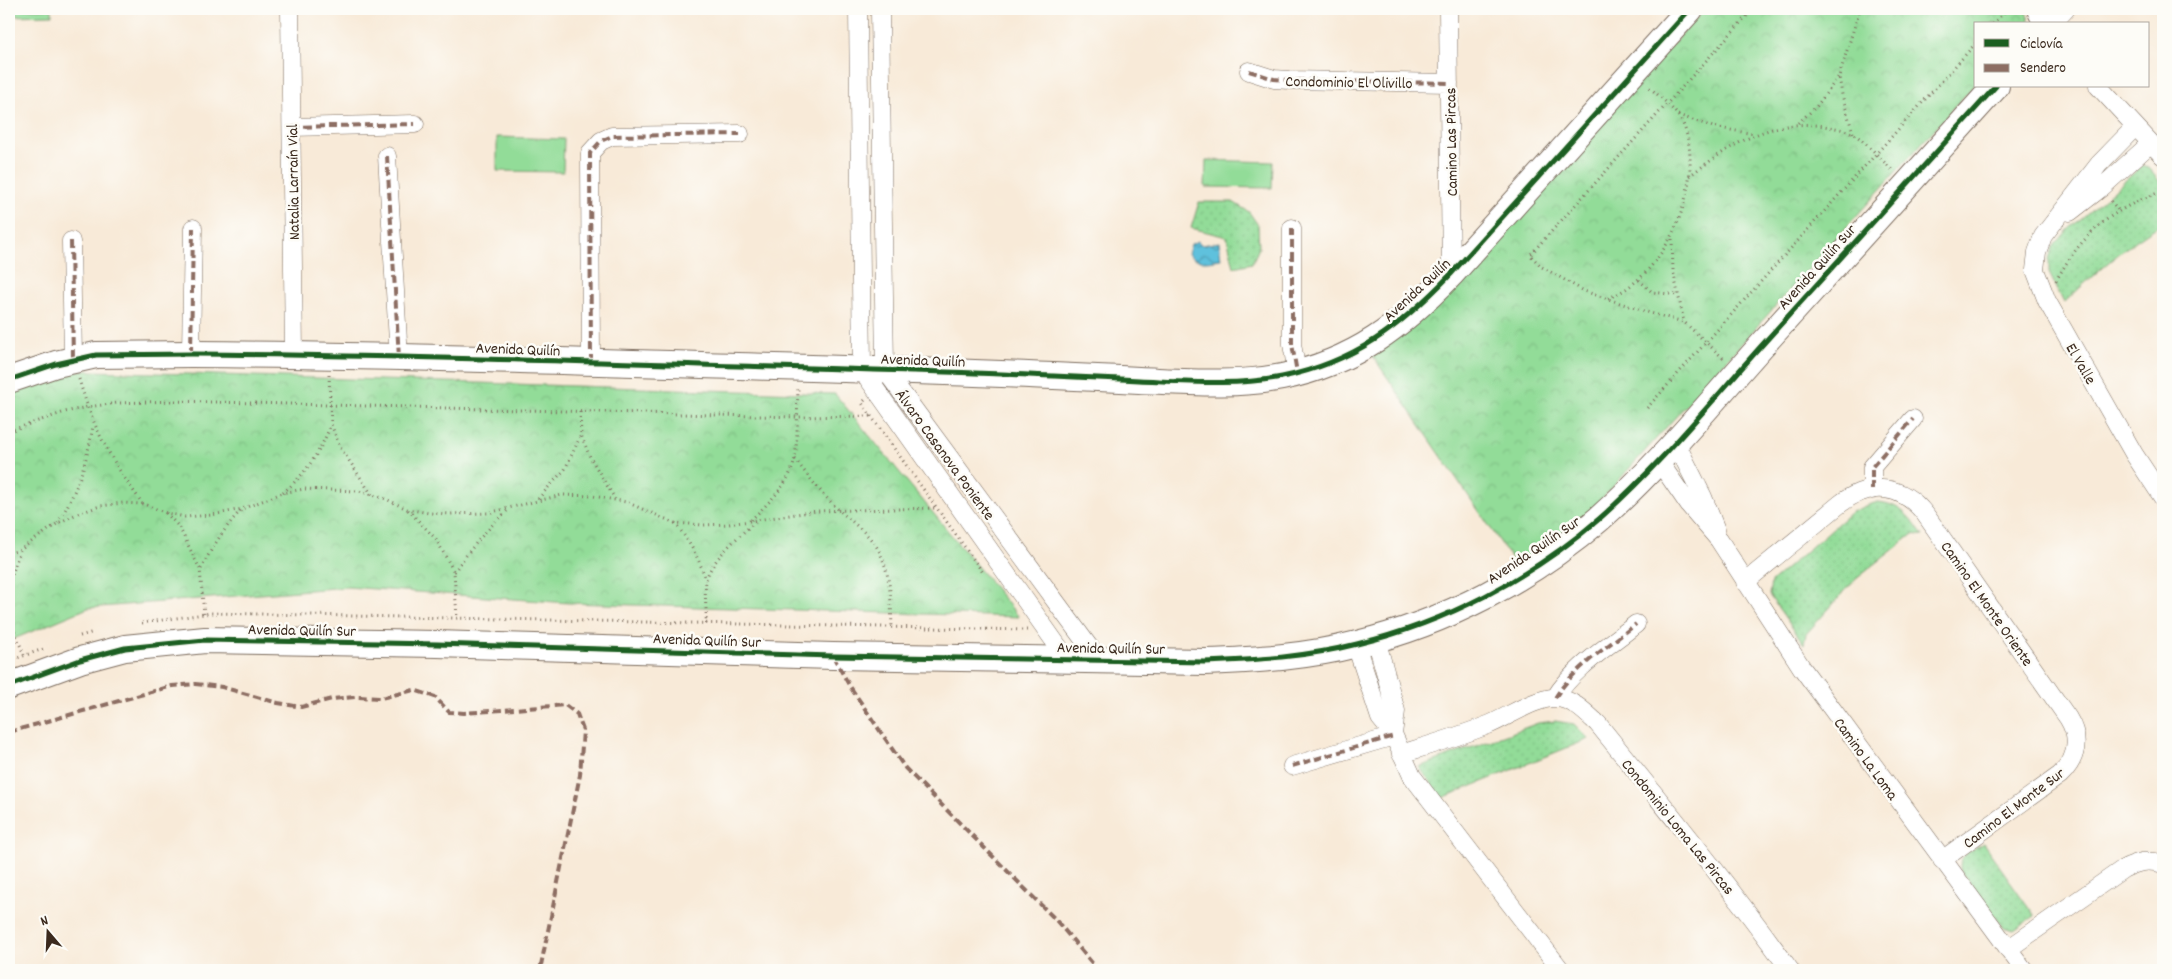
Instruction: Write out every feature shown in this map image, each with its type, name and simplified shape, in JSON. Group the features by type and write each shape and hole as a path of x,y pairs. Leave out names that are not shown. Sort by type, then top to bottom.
{"street":[{"name":"Natalia Larraín Vial","path":"290,9 294,355"},
{"path":"858,9 875,377"},
{"path":"875,377 880,9"},
{"name":"Camino Las Pircas","path":"1448,9 1451,274"},
{"name":"Avenida Quilín","path":"9,380 74,359 120,354 294,355 799,368 875,377 1203,383 1246,382 1297,373 1340,358 1380,337 1420,306 1690,9"},
{"path":"2040,9 2046,22"},
{"path":"2054,22 2066,9"},
{"name":"Condominio El Olivillo","path":"1249,71 1274,79 1289,80 1450,83"},
{"name":"Avenida Quilín Sur","path":"9,686 80,660 125,648 205,640 437,644 833,656 1205,662 1256,660 1309,654 1366,642 1443,615 1520,577 1561,549 1600,518 1667,450 1994,88"},
{"path":"2100,88 2163,156"},
{"path":"292,127 415,124"},
{"name":"El Valle","path":"2135,127 2099,164 2043,236 2035,260 2037,280 2047,301 2134,454 2163,498"},
{"path":"591,363 590,152 601,141 612,136 740,134"},
{"name":"El Valle","path":"2055,223 2101,188 2151,143"},
{"path":"387,156 399,358"},
{"path":"191,354 193,228"},
{"path":"1292,228 1292,344 1297,373"},
{"path":"71,242 74,359"},
{"name":"Álvaro Casanova Poniente","path":"875,377 1067,659"},
{"name":"Álvaro Casanova Poniente","path":"875,377 1098,659"},
{"path":"1745,582 1846,499 1855,494 1872,490 1872,467 1913,419"},
{"name":"Camino La Loma","path":"1667,450 1689,505 1719,540 1802,668 2024,970"},
{"name":"Camino La Loma","path":"1667,450 1703,497 1719,540"},
{"name":"Camino El Monte Oriente","path":"1872,490 1899,492 1912,499 1922,509 2068,718 2075,733 2076,748"},
{"path":"1401,754 1459,736 1491,724 1538,702 1556,698 1562,686 1574,674 1636,624"},
{"path":"1366,642 1380,718 1393,735 1412,776 1561,970"},
{"name":"Condominio Loma Las Pircas","path":"1556,698 1569,701 1584,710 1598,724 1689,836 1790,970"},
{"path":"1292,766 1393,735"},
{"name":"Camino El Monte Sur","path":"1942,860 2060,775 2071,762 2076,748"},
{"path":"2008,949 2123,869 2140,862 2160,863"}],"path":[{"path":"1738,372 1684,322 1584,291 1542,267 1530,255 1753,9"},
{"path":"1798,123 1816,107 1840,76 1860,9"},
{"path":"1995,22 2007,9"},
{"path":"1647,408 1974,45"},
{"path":"1633,72 1678,115 1688,142 1689,177 1682,208 1672,238 1671,254 1684,322"},
{"path":"1840,76 1844,102 1854,134"},
{"path":"1678,115 1713,127 1755,134"},
{"path":"1689,177 1734,145 1755,134 1798,123 1840,129 1854,134 1908,184"},
{"path":"2047,301 2063,268 2096,227 2127,205 2163,191"},
{"path":"1607,299 1617,295 1650,270 1672,238"},
{"path":"1639,280 1652,292 1678,295"},
{"path":"328,356 331,424 340,447 372,495"},
{"path":"74,359 93,424 116,465 144,504"},
{"path":"749,521 774,497 795,460 799,368"},
{"path":"875,377 862,403 989,581"},
{"path":"9,431 65,412 87,407 118,403 173,401 797,417 871,416"},
{"path":"580,412 581,435 590,457 616,500"},
{"path":"58,523 82,476 89,451 93,424"},
{"path":"282,493 299,480 313,463 331,424"},
{"path":"537,500 565,469 581,435"},
{"path":"795,460 810,480 839,510 860,527 878,549 888,576 892,628"},
{"path":"9,553 20,550 58,523 76,514 100,506 123,503 144,504 166,513 185,517 212,515 242,509 282,493 304,489 359,491 407,509 450,514 488,513 509,510 537,500 562,495 593,496 626,502 675,523 703,525 749,521 792,513 936,508"},
{"path":"200,569 225,527 242,509"},
{"path":"407,509 436,539 454,572 457,618"},
{"path":"454,572 482,535 509,510"},
{"path":"166,513 179,527 200,569 204,614"},
{"path":"706,580 716,562 734,540 759,519"},
{"path":"675,523 692,547 706,580 706,624"},
{"path":"9,584 20,550"},
{"path":"9,617 24,655"},
{"path":"1018,622 1024,630"}],"green space":[{"path":"9,9 52,9 52,15 9,16"},
{"path":"1705,9 2025,9 2030,22 1974,22 1974,85 1565,540 1524,577 1372,355 1447,289"},
{"path":"497,137 564,139 563,172 497,171"},
{"path":"1206,160 1273,162 1272,188 1205,187"},
{"path":"2142,166 2148,168 2163,185 2163,223 2111,260 2064,303 2049,273 2049,259 2052,248 2069,229"},
{"path":"1199,202 1233,202 1249,212 1258,225 1259,248 1252,263 1234,267 1227,237 1191,228"},
{"path":"58,370 835,394 1019,617 569,603 347,587 88,608 9,641 9,391"},
{"path":"1878,502 1886,503 1905,513 1923,536 1913,534 1855,580 1806,634 1804,644 1769,595 1771,582 1850,513"},
{"path":"1555,721 1574,724 1589,739 1442,798 1419,767 1538,723"},
{"path":"1983,843 2035,916 2014,930 2003,927 1961,872 1961,862 1966,854"}],"water":[{"path":"1198,241 1202,245 1219,242 1221,259 1204,261 1188,254 1191,244"}],"marked path":[{"path":"1249,71 1274,79 1289,80 1449,83"},
{"path":"292,127 415,124"},
{"path":"591,363 590,153 601,141 612,136 740,134"},
{"path":"387,156 399,358"},
{"path":"191,354 193,228"},
{"path":"1292,228 1292,344 1297,373"},
{"path":"71,241 73,359"},
{"path":"1872,490 1872,467 1913,419"},
{"path":"1555,698 1562,687 1581,667 1636,624"},
{"path":"833,656 849,685 905,768 1055,919 1098,970"},
{"path":"9,732 172,686 195,684 222,687 278,703 301,707 332,699 356,697 381,698 414,690 435,697 449,712 464,713 565,705 577,714 583,730 580,775 540,970"},
{"path":"1292,766 1394,736"}],"cycle path":[{"path":"9,380 56,364 96,355 191,354 662,364 1193,382 1247,382 1282,377 1332,362 1354,352 1414,310 1451,274 1690,9"},
{"path":"9,686 80,660 125,648 205,640 437,644 833,656 1205,662 1300,655 1357,644 1390,635 1422,624 1486,596 1545,560 1599,519 1684,434 1994,88"}]}
